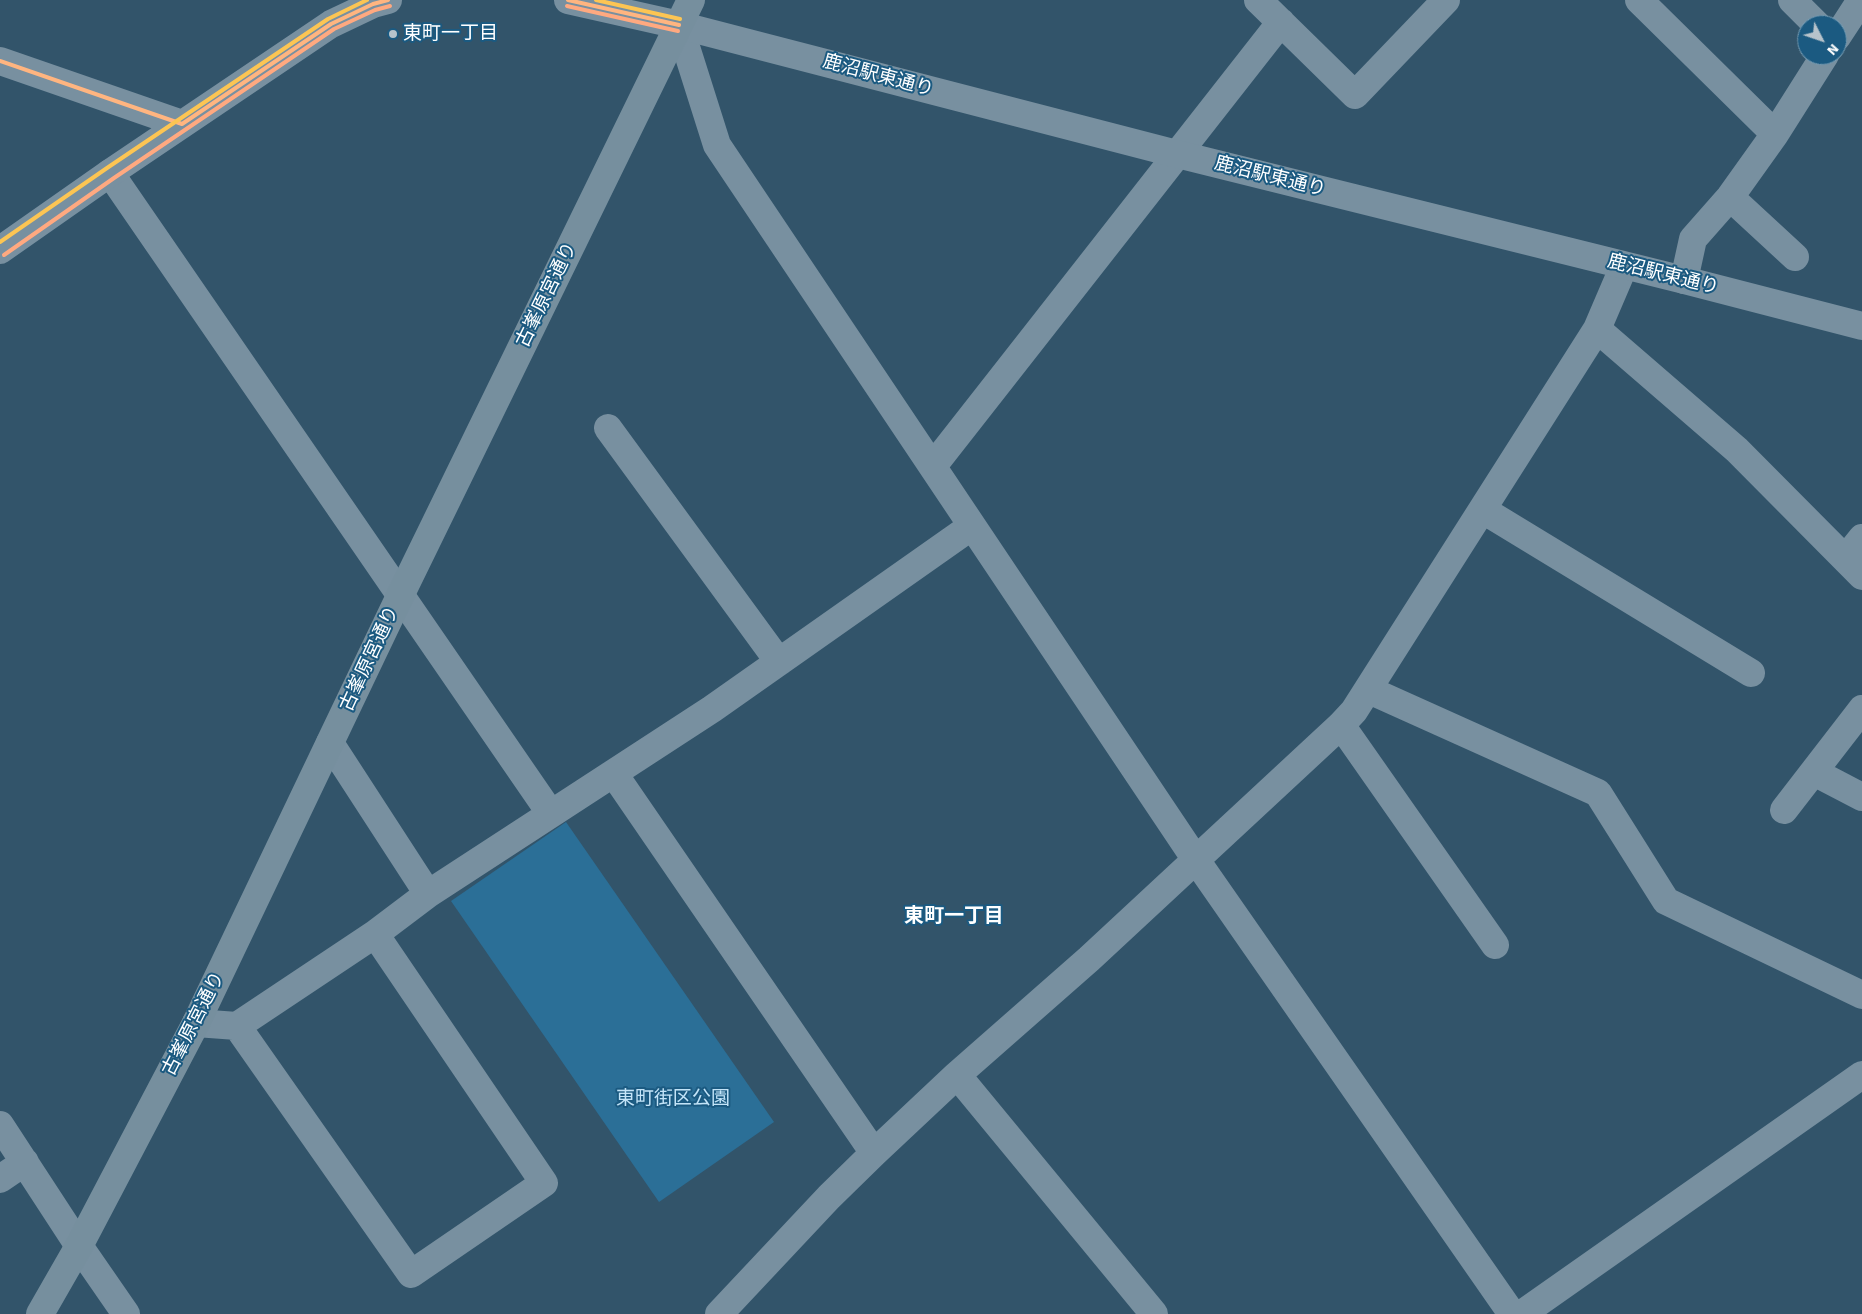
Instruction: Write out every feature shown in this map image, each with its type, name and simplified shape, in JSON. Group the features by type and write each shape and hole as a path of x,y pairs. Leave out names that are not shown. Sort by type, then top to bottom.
{"main road":[{"name":"古峯原宮通り","path":"40,1314 79,1246 196,1023 400,596 691,0"}],"street":[{"path":"0,250 110,173 331,24 373,4 388,0"},
{"name":"鹿沼駅東通り","path":"568,0 679,25 1177,154 1862,326"},
{"path":"1258,0 1355,94 1446,0"},
{"path":"1639,0 1775,134"},
{"path":"1792,0 1807,15"},
{"path":"1847,22 1861,0"},
{"path":"933,466 1281,22"},
{"path":"679,25 717,145 1196,860 1512,1314"},
{"path":"0,60 182,124"},
{"path":"1684,280 1693,240 1730,197 1775,134 1819,65"},
{"path":"110,173 551,814"},
{"path":"1730,197 1796,257"},
{"path":"719,1314 829,1197 874,1153 957,1075 1089,959 1354,711 1597,329 1624,266"},
{"path":"1597,329 1738,450 1856,557"},
{"path":"608,428 779,662"},
{"path":"1483,510 1751,673"},
{"path":"196,1023 237,1026 375,934 428,894 614,774 779,662 972,526"},
{"path":"1369,690 1598,793 1666,901 1862,995"},
{"path":"1784,810 1862,710"},
{"path":"1341,725 1495,946"},
{"path":"330,744 428,894"},
{"path":"1814,772 1862,797"},
{"path":"614,774 874,1153"},
{"path":"237,1026 411,1274 544,1183 375,934"},
{"path":"1522,1314 1862,1074"},
{"path":"957,1075 1154,1314"},
{"path":"0,1125 126,1314"},
{"path":"0,1179 26,1162"}],"green space":[{"name":"東町街区公園","path":"566,822 774,1122 659,1202 451,901"}],"transit line":[{"path":"0,242 328,19 367,0"},
{"path":"182,124 331,24 373,4 388,0"},
{"path":"568,0 679,25"},
{"path":"596,0 680,19"},
{"path":"4,255 334,29 375,10 390,6"},
{"path":"567,6 678,31"},
{"path":"0,61 182,124"}],"place":[{"name":"東町一丁目","path":"393,34"}],"district":[{"name":"東町一丁目","path":"954,917"}]}
